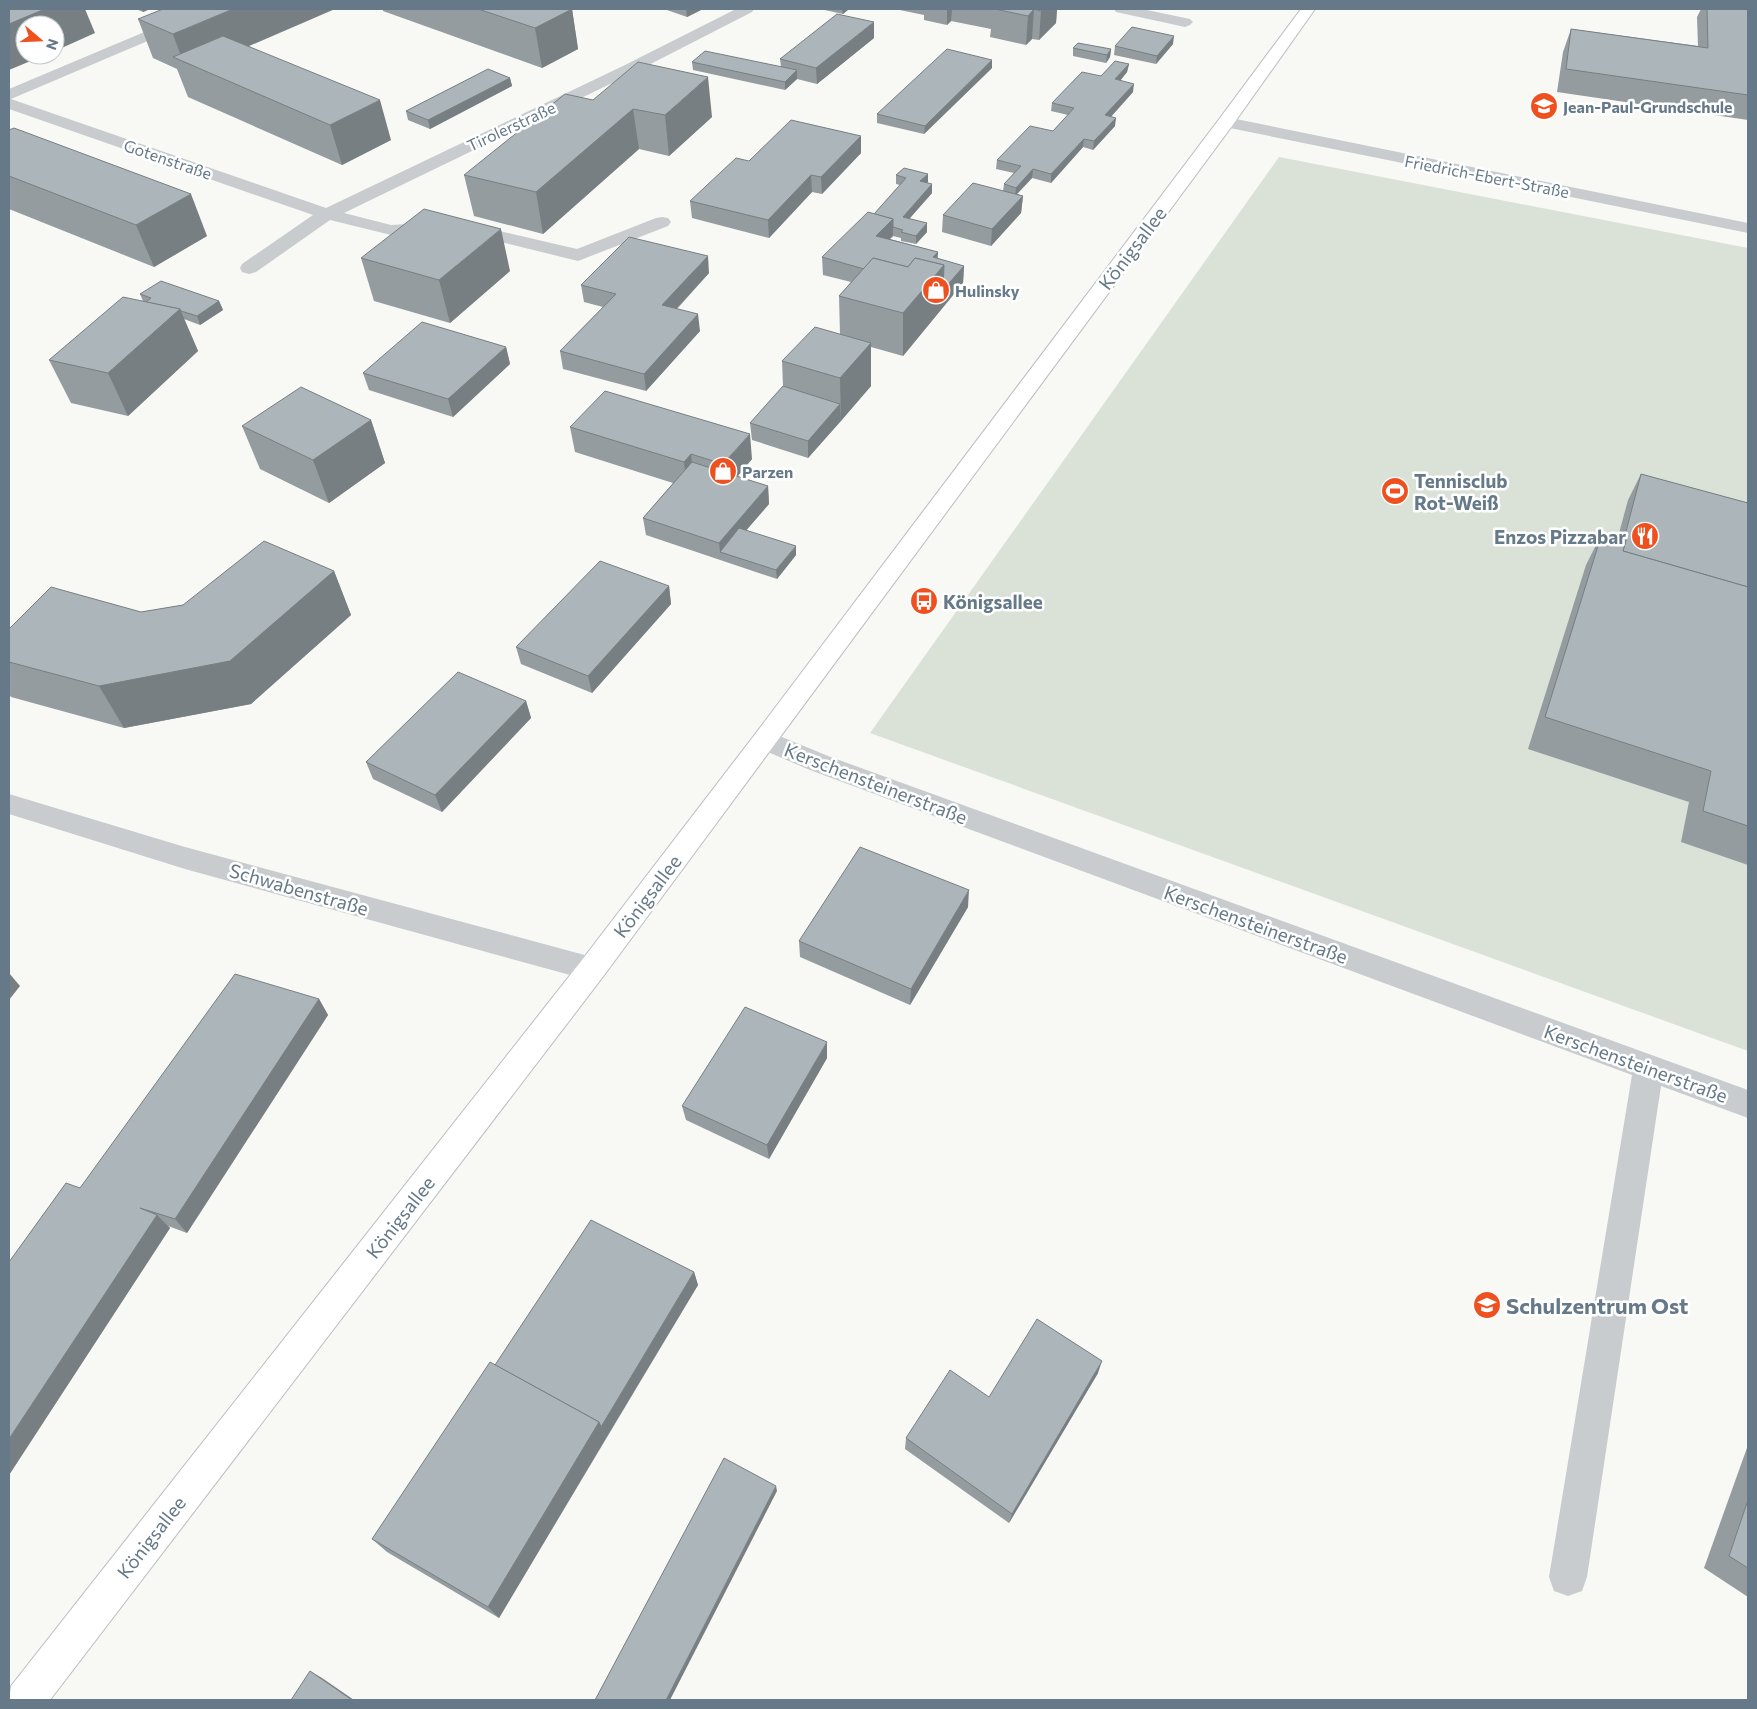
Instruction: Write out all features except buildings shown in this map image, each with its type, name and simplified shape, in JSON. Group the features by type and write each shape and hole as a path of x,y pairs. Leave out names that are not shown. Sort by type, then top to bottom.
{"main road":[{"name":"Königsallee","path":"25,1700 592,969 1226,122 1308,9"}],"street":[{"path":"9,95 211,9"},
{"name":"Tirolerstraße","path":"249,268 327,214 631,68 747,9"},
{"path":"1121,9 1185,22"},
{"name":"Gotenstraße","path":"9,104 327,214"},
{"name":"Friedrich-Ebert-Straße","path":"1226,122 1748,228"},
{"path":"327,214 391,230 456,226 578,255 662,222"},
{"name":"Kerschensteinerstraße","path":"765,740 819,763 1748,1104"},
{"name":"Schwabenstraße","path":"9,804 185,858 592,969"},
{"path":"1568,1577 1648,1068"}],"shaded area":[{"name":"Tennisclub Rot-Weiß","path":"1279,157 1748,248 1748,1051 870,733"}],"place":[{"name":"Jean-Paul-Grundschule","path":"1544,106"},
{"name":"Hulinsky","path":"936,290"},
{"name":"Parzen","path":"723,471"},
{"name":"Tennisclub Rot-Weiß","path":"1395,491"},
{"name":"Enzos Pizzabar","path":"1645,536"},
{"name":"Königsallee","path":"924,601"},
{"name":"Schulzentrum Ost","path":"1487,1305"}]}
